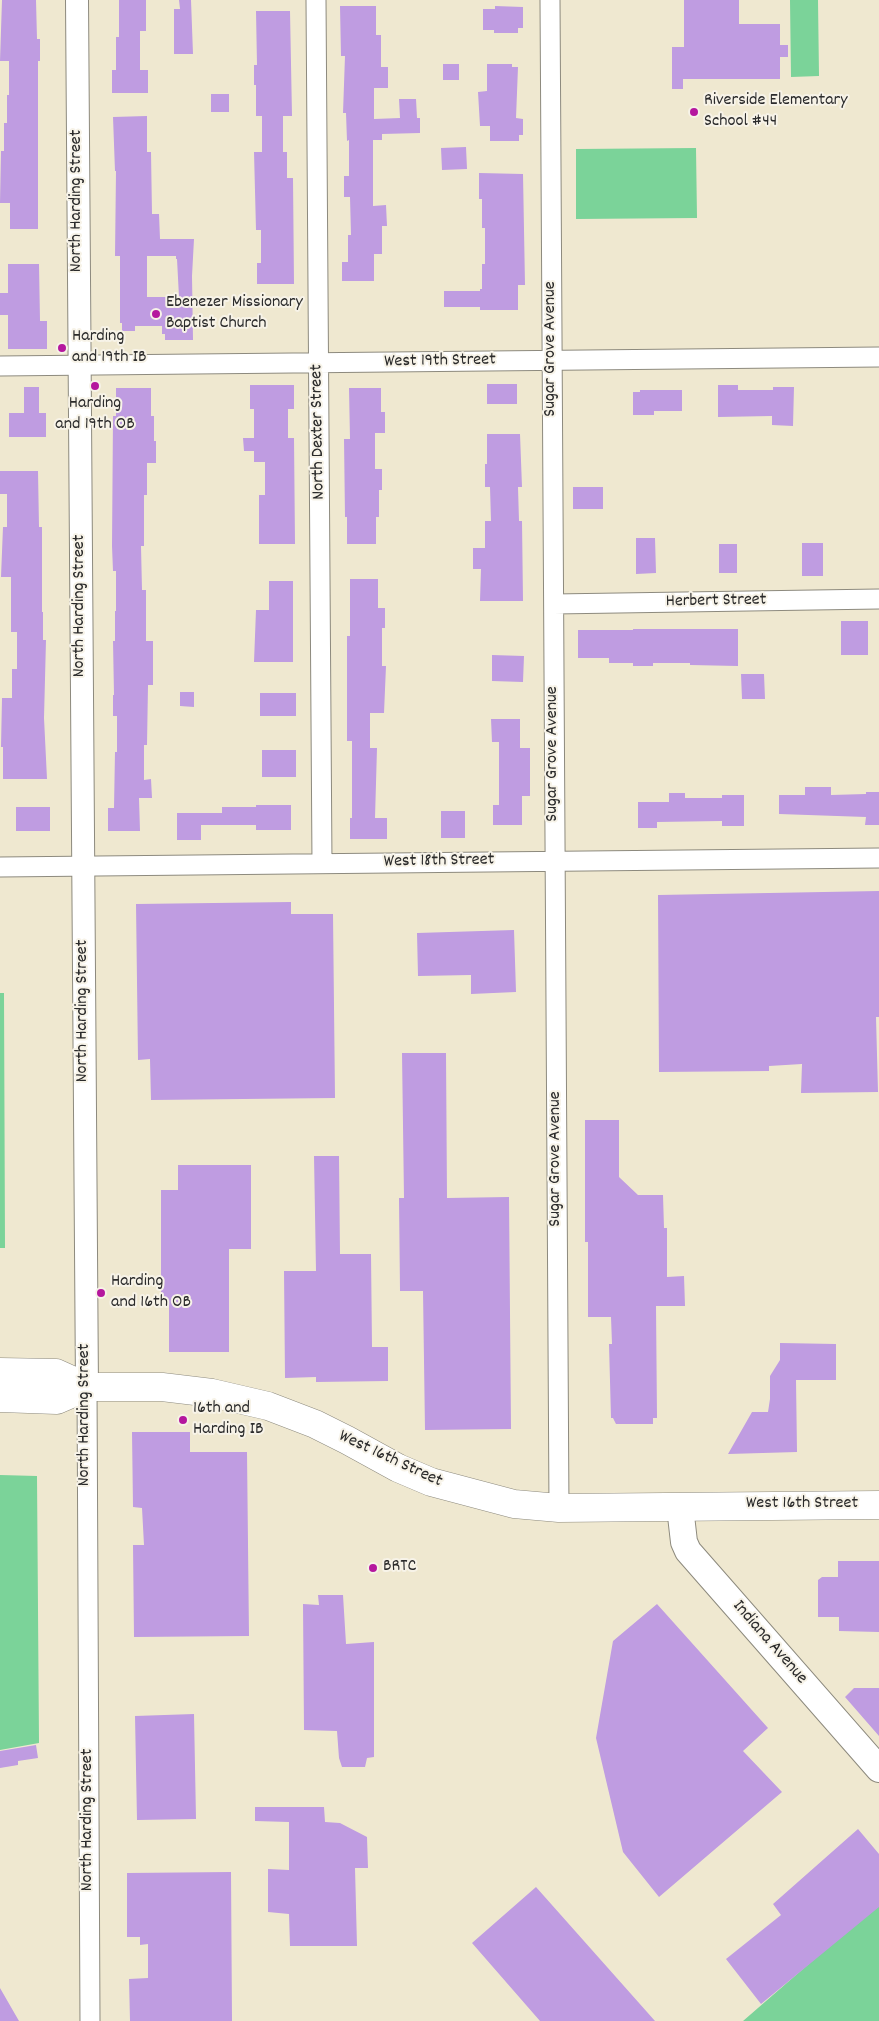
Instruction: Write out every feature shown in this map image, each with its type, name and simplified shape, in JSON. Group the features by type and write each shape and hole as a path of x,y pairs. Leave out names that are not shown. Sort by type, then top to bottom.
{"main road":[{"name":"West 16th Street","path":"0,1372 56,1374 87,1387 176,1388 212,1393 268,1406 347,1440 398,1468 431,1482 500,1502 559,1508 879,1505"},
{"name":"West 16th Street","path":"0,1398 57,1400 87,1387"},
{"name":"Indiana Avenue","path":"680,1507 684,1542 688,1551 879,1769"}],"street":[{"name":"North Harding Street","path":"77,0 90,2021"},
{"name":"North Dexter Street","path":"316,0 322,863"},
{"name":"Sugar Grove Avenue","path":"550,0 559,1508"},
{"name":"West 19th Street","path":"0,366 879,357"},
{"name":"Herbert Street","path":"554,604 879,600"},
{"name":"West 18th Street","path":"0,867 879,858"}],"green space":[{"path":"790,0 818,0 819,76 791,77"},
{"path":"696,148 697,218 576,219 576,149"},
{"path":"0,993 4,993 5,1248 0,1248"},
{"path":"0,1475 37,1476 39,1743 0,1750"},
{"path":"879,1903 879,2021 743,2021"}],"building":[{"path":"2,0 36,0 37,39 40,39 40,61 38,61 38,229 10,229 10,203 0,203 1,151 4,151 4,123 7,123 7,95 9,95 9,61 0,61"},
{"path":"119,0 146,0 146,31 140,31 140,70 148,70 148,93 112,93 112,70 116,70 116,37 119,37"},
{"path":"179,0 191,0 193,54 174,54 174,9 180,9"},
{"path":"684,0 739,0 739,24 780,24 780,45 788,45 788,57 780,57 780,79 683,79 683,89 672,89 672,47 684,47"},
{"path":"340,6 376,6 376,35 381,35 381,67 388,67 388,88 374,88 374,119 400,118 399,99 416,99 417,118 420,118 420,133 382,134 382,140 373,140 373,206 386,205 387,226 382,226 382,254 374,254 374,281 342,281 342,262 348,262 348,235 351,235 350,197 344,197 344,176 349,176 349,140 347,141 346,113 343,113 345,56 341,56"},
{"path":"495,6 523,7 523,28 518,28 518,33 494,33 494,30 483,30 483,9 495,9"},
{"path":"256,11 290,11 292,116 283,116 283,152 287,152 287,178 293,178 294,284 257,284 257,263 261,263 261,230 256,230 254,152 262,152 262,116 256,116 256,85 254,85 254,65 257,65"},
{"path":"443,64 459,64 459,80 443,80"},
{"path":"487,64 512,64 512,67 518,67 516,118 523,119 523,135 519,135 519,141 490,141 490,126 480,126 478,92 487,91"},
{"path":"211,94 229,94 229,112 211,112"},
{"path":"147,116 147,152 151,152 152,214 159,214 160,239 194,239 192,276 193,340 165,340 165,334 162,334 162,326 135,326 135,331 122,331 122,323 120,323 120,256 115,256 116,171 113,117","holes":["147,256 176,256 179,297 147,297"]},
{"path":"466,147 467,169 442,170 441,148"},
{"path":"479,173 523,174 525,285 518,285 518,310 480,310 480,307 444,307 444,291 480,291 482,289 482,264 485,264 485,228 482,228 482,199 479,199"},
{"path":"8,264 39,264 40,321 47,321 47,349 8,349 8,315 0,315 0,293 8,293"},
{"path":"487,384 517,384 517,404 487,404"},
{"path":"250,385 294,385 294,409 288,409 288,438 294,438 295,544 259,544 259,495 265,495 265,462 254,462 254,451 244,451 243,438 254,438 254,409 250,409"},
{"path":"718,385 738,385 738,390 773,390 773,387 794,387 793,426 772,425 772,416 718,417"},
{"path":"24,387 39,387 39,413 46,413 46,437 9,437 9,413 24,413"},
{"path":"116,388 151,388 151,416 154,416 154,441 156,441 156,463 147,463 147,495 144,495 144,546 141,546 142,590 146,590 146,641 153,641 153,685 148,685 147,745 144,745 144,780 151,779 152,798 139,798 140,831 108,831 108,808 114,808 115,752 117,752 117,716 113,716 113,641 115,641 116,571 113,571 112,546 113,416 116,416"},
{"path":"349,388 381,388 381,412 385,412 385,433 375,433 375,469 382,469 382,490 379,490 379,517 376,517 376,544 347,544 344,439 350,439"},
{"path":"640,390 682,390 682,411 654,411 654,415 633,415 633,392 640,392"},
{"path":"487,434 520,434 522,487 518,487 519,521 522,521 523,601 480,601 481,569 473,569 473,548 485,548 485,521 491,521 490,487 485,487"},
{"path":"0,471 38,471 39,527 42,527 43,640 46,640 44,718 47,779 3,779 3,747 1,747 2,698 12,698 12,669 17,669 17,632 11,632 11,577 1,577 3,527 7,527 7,494 0,494"},
{"path":"573,487 603,487 603,509 573,509"},
{"path":"636,538 655,538 656,573 636,574"},
{"path":"802,543 823,543 823,576 802,576"},
{"path":"719,544 737,544 737,573 719,573"},
{"path":"350,579 378,579 378,608 385,608 385,628 382,628 382,666 386,666 384,713 370,713 370,748 377,748 375,818 387,818 387,839 350,839 350,818 352,818 352,741 347,741 347,636 350,636"},
{"path":"269,581 293,581 293,662 254,662 256,610 269,610"},
{"path":"841,621 868,621 868,655 841,655"},
{"path":"738,629 738,666 653,663 653,666 633,666 633,663 609,663 609,658 578,658 578,630"},
{"path":"492,655 524,656 523,682 492,681"},
{"path":"741,674 764,674 765,699 742,699"},
{"path":"180,692 194,692 194,707 180,706"},
{"path":"260,693 296,693 296,716 260,716"},
{"path":"491,719 520,719 520,748 530,748 530,796 522,796 522,825 493,825 493,805 499,805 499,742 492,742"},
{"path":"262,750 296,750 296,777 262,777"},
{"path":"805,787 831,787 831,795 879,792 879,825 865,825 866,817 779,814 779,795 805,795"},
{"path":"669,793 685,793 685,798 722,798 722,795 744,795 744,826 722,826 722,821 657,822 657,828 638,828 638,802 669,802"},
{"path":"256,805 291,805 291,830 256,830 256,825 201,825 201,840 177,840 177,813 222,813 222,807 256,807"},
{"path":"16,807 50,807 50,831 16,831"},
{"path":"441,811 465,811 465,838 441,838"},
{"path":"879,891 879,1017 876,1017 878,1092 801,1093 802,1064 769,1066 769,1071 659,1072 658,895"},
{"path":"291,902 291,914 333,914 335,1098 151,1100 150,1059 138,1060 136,904"},
{"path":"514,930 516,992 471,994 471,975 418,976 417,933"},
{"path":"402,1053 446,1053 447,1198 509,1197 511,1429 425,1430 423,1291 400,1291 399,1198 404,1198"},
{"path":"585,1120 619,1120 619,1177 638,1195 663,1195 664,1228 667,1228 667,1277 684,1276 685,1306 656,1306 657,1418 653,1418 653,1424 616,1424 613,1418 611,1418 609,1344 612,1344 611,1317 588,1317 588,1242 585,1242"},
{"path":"314,1156 339,1156 340,1254 371,1254 372,1347 388,1347 388,1381 316,1382 316,1377 285,1378 284,1271 316,1271"},
{"path":"178,1165 251,1165 251,1249 229,1249 229,1352 169,1352 169,1302 161,1302 161,1190 178,1190"},
{"path":"780,1343 836,1344 836,1380 796,1380 797,1452 728,1454 752,1412 768,1412 770,1376 780,1360"},
{"path":"132,1432 190,1432 190,1452 247,1452 249,1636 134,1637 133,1545 144,1545 142,1508 133,1507"},
{"path":"838,1561 879,1561 879,1632 839,1631 839,1617 818,1617 818,1580 822,1577 838,1577"},
{"path":"318,1595 343,1595 346,1644 374,1642 374,1757 367,1758 365,1767 342,1767 339,1758 337,1731 304,1730 303,1604 319,1605"},
{"path":"657,1604 768,1728 743,1751 782,1792 659,1897 623,1852 596,1738 613,1641"},
{"path":"854,1688 879,1688 879,1736 845,1697"},
{"path":"194,1714 196,1819 137,1820 135,1716"},
{"path":"36,1745 38,1758 18,1761 18,1765 0,1768 0,1751"},
{"path":"255,1807 324,1807 325,1822 340,1823 367,1837 368,1868 355,1868 357,1946 290,1946 289,1914 268,1912 268,1869 289,1870 289,1822 255,1821"},
{"path":"858,1829 879,1854 879,1907 761,2004 726,1959 781,1915 773,1904"},
{"path":"231,1872 232,2021 130,2021 129,1979 148,1978 148,1944 140,1945 140,1937 127,1937 127,1873"},
{"path":"536,1887 655,2021 540,2021 472,1943"},
{"path":"0,1988 19,2021 0,2021"}],"place":[{"name":"Riverside Elementary School #44","path":"694,112"},
{"name":"Ebenezer Missionary Baptist Church","path":"156,314"},
{"name":"Harding and 19th IB","path":"62,348"},
{"name":"Harding and 19th OB","path":"95,386"},
{"name":"Harding and 16th OB","path":"101,1293"},
{"name":"16th and Harding IB","path":"183,1420"},
{"name":"BRTC","path":"373,1568"}]}
